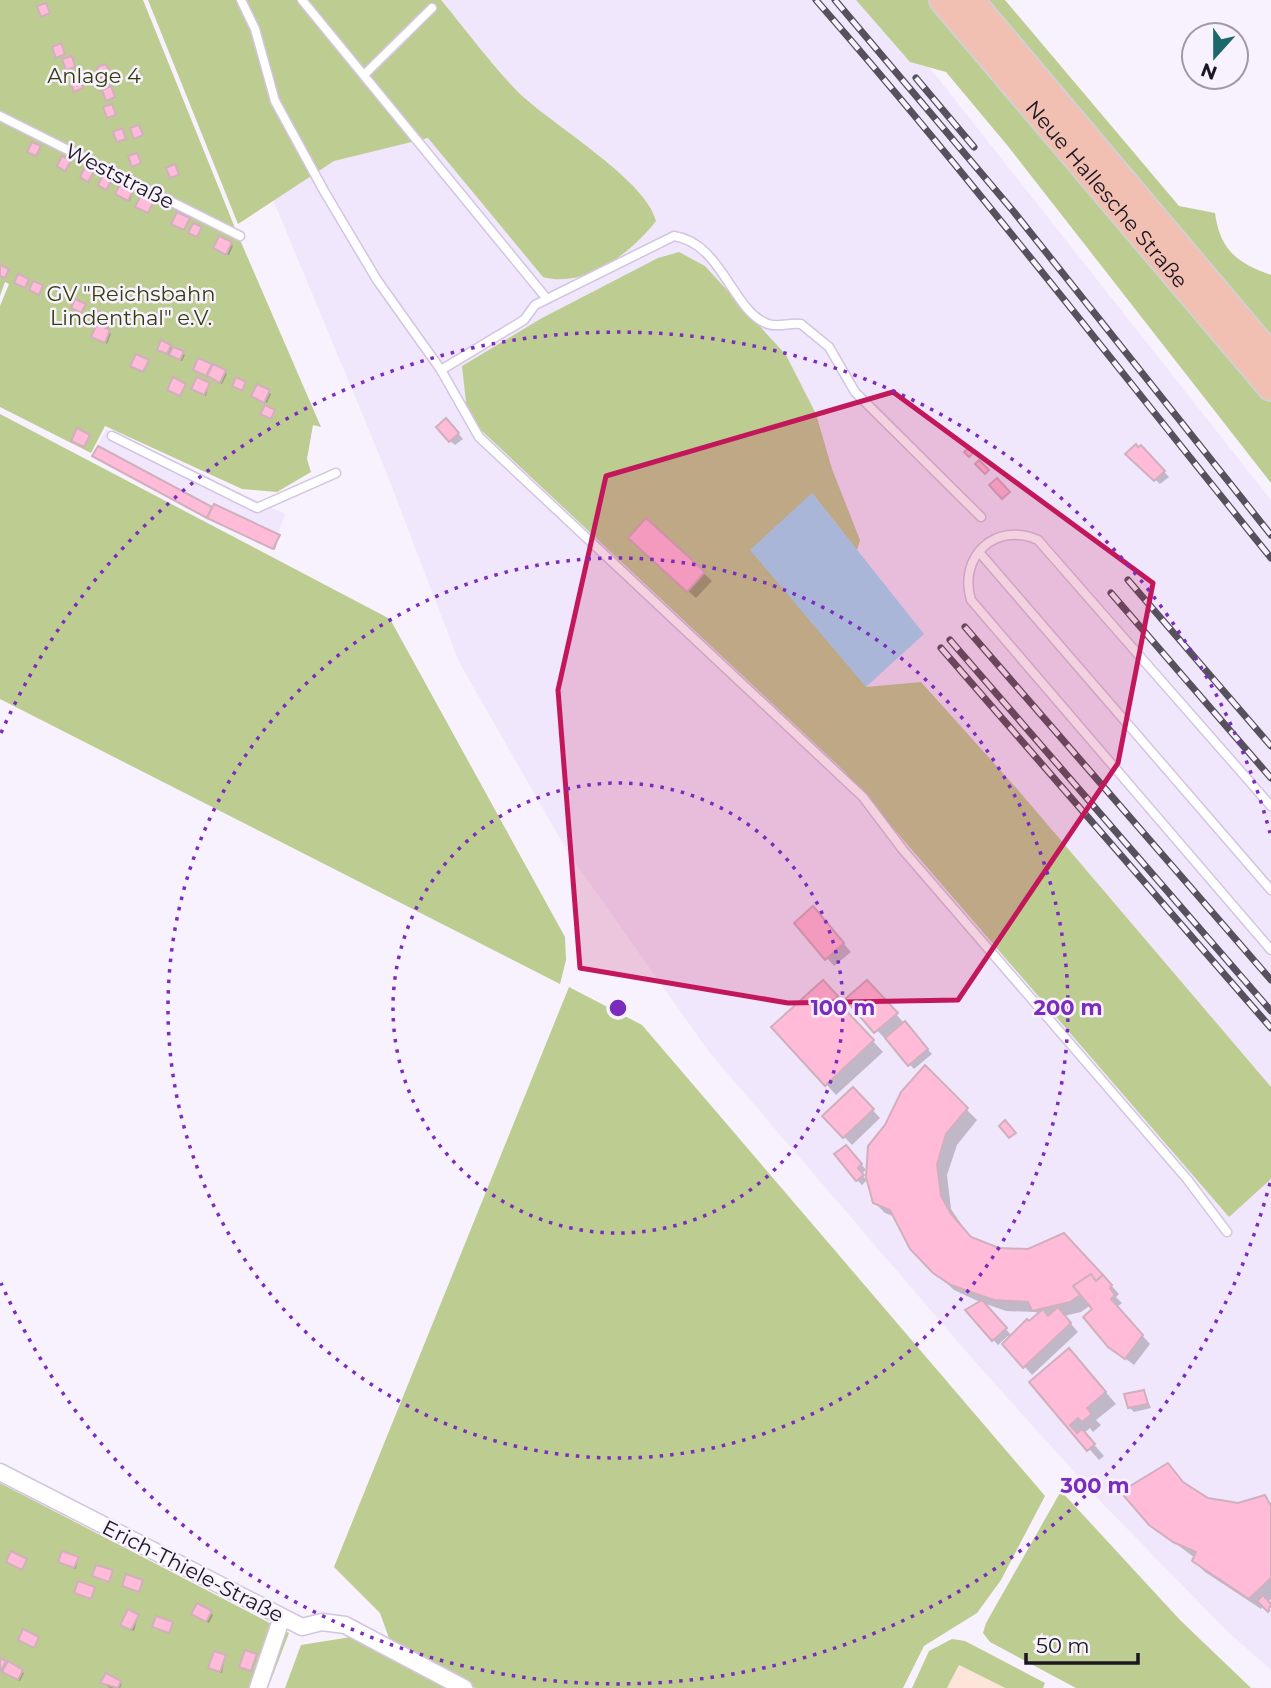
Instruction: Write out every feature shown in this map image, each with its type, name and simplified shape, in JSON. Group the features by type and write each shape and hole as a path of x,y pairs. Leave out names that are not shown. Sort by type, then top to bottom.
{"main road":[{"name":"Neue Hallesche Straße","path":"943,0 1271,387"},
{"name":"Neue Hallesche Straße","path":"970,0 1271,357"}],"street":[{"name":"Erich-Thiele-Straße","path":"0,1472 302,1627 322,1622 345,1625 464,1688"},
{"path":"258,1688 282,1617"}],"lane":[{"path":"241,0 255,29 275,101 281,113 377,280 441,370 469,424 499,459 863,797 903,850 1187,1179 1227,1232"},
{"path":"302,0 547,299"},
{"path":"364,75 432,8"},
{"name":"Weststraße","path":"0,116 240,236"},
{"path":"441,370 524,320 535,305 674,236 684,238 709,255 762,321 778,326 801,324 829,347 855,392 981,517"},
{"path":"112,436 257,508 336,473"},
{"path":"1271,806 1038,540 1009,532 979,552 969,570 967,587 971,600 1271,950"},
{"path":"979,552 1271,890"}],"highlighted area":[{"path":"893,392 1153,583 1118,763 958,1000 788,1003 580,968 558,690 606,476"}],"shaded area":[{"path":"190,0 856,0 910,62 930,68 1271,500 1271,1670 1227,1631 1103,1504 970,1356 709,1052 569,854 459,662 383,464"},
{"path":"106,429 285,514 273,549 207,518 92,456"},
{"path":"959,1665 1005,1688 947,1688"}],"green space":[{"name":"GV \"Reichsbahn Lindenthal\" e.V.","path":"0,0 143,0 237,233 321,427 313,425 307,459 311,472 277,492 242,489 105,426 91,453 0,407 0,306 9,284 5,282 0,296"},
{"path":"148,0 441,0 517,91 616,170 649,205 656,221 621,256 591,273 575,278 543,277 428,138 334,161 238,224"},
{"path":"856,0 930,0 1271,400 1271,483 1007,145 946,72 910,62"},
{"path":"981,0 1005,0 1179,206 1215,213 1221,237 1232,253 1240,260 1271,275 1271,341"},
{"path":"679,252 705,266 786,355 816,414 832,469 860,540 857,550 812,493 866,687 921,682 1018,790 1271,1087 1271,1179 1229,1217 843,770 482,431 467,411 462,366 542,318 658,258"},
{"path":"0,414 390,619 565,937 566,960 560,984 0,699"},
{"path":"569,987 642,1025 1045,1496 1001,1580 977,1613 924,1646 903,1688 475,1688 389,1638 380,1613 334,1567"},
{"path":"0,1483 289,1633 268,1688 0,1688"},
{"path":"1061,1491 1180,1620 1251,1688 1076,1688 990,1642 983,1633 986,1623"},
{"path":"351,1637 449,1688 285,1688 301,1645"},
{"path":"952,1639 965,1641 1045,1683 1043,1688 1005,1688 959,1665 947,1688 912,1688 929,1651"}],"water":[{"path":"812,493 924,634 866,687 750,550"}],"building":[{"path":"46,3 50,13 41,17 37,6"},
{"path":"61,43 65,54 56,58 52,47"},
{"path":"72,56 75,67 66,70 62,59"},
{"path":"106,64 110,75 101,78 97,67"},
{"path":"79,78 83,88 74,92 70,81"},
{"path":"111,86 115,97 106,101 102,90"},
{"path":"112,104 116,115 107,118 103,107"},
{"path":"139,125 143,135 134,139 130,128"},
{"path":"122,128 126,139 117,142 113,132"},
{"path":"32,142 41,146 36,156 27,152"},
{"path":"137,153 141,163 132,167 128,156"},
{"path":"62,156 71,161 65,171 57,166"},
{"path":"175,164 179,175 170,178 166,168"},
{"path":"85,167 94,172 88,182 80,177"},
{"path":"103,175 112,180 106,190 98,185"},
{"path":"121,182 134,188 128,201 115,194"},
{"path":"141,195 154,201 148,213 135,207"},
{"path":"177,212 190,218 184,230 171,224"},
{"path":"193,223 202,227 197,237 188,233"},
{"path":"219,236 232,242 226,255 213,248"},
{"path":"0,265 9,269 5,278 0,276"},
{"path":"18,274 29,279 25,288 14,283"},
{"path":"33,281 43,285 39,295 29,290"},
{"path":"75,299 86,304 81,313 71,308"},
{"path":"93,309 103,313 99,322 89,317"},
{"path":"97,324 110,330 105,343 91,337"},
{"path":"161,340 171,345 167,354 157,350"},
{"path":"173,347 184,351 180,360 169,355"},
{"path":"136,354 149,360 143,372 130,366"},
{"path":"198,358 212,364 206,376 193,370"},
{"path":"213,364 226,370 220,383 207,376"},
{"path":"173,377 186,384 180,396 167,390"},
{"path":"197,377 210,383 204,395 191,389"},
{"path":"236,377 246,382 242,391 232,386"},
{"path":"257,384 270,390 264,403 251,396"},
{"path":"265,405 275,410 271,419 260,414"},
{"path":"446,418 459,433 449,442 436,427"},
{"path":"77,428 90,435 84,447 71,441"},
{"path":"1136,444 1138,447 1141,445 1165,471 1154,481 1125,454"},
{"path":"98,446 212,507 207,518 92,456"},
{"path":"969,447 974,452 969,457 964,452"},
{"path":"979,460 989,470 985,474 975,464"},
{"path":"997,478 1010,492 1002,499 989,485"},
{"path":"214,504 280,535 273,549 207,518"},
{"path":"646,518 705,572 687,592 628,538"},
{"path":"813,906 844,943 825,960 794,923"},
{"path":"823,980 838,996 835,999 874,1040 825,1086 771,1027"},
{"path":"867,980 898,1013 874,1033 845,999"},
{"path":"905,1021 928,1049 908,1066 885,1038"},
{"path":"925,1065 968,1108 946,1134 937,1164 941,1196 951,1214 971,1237 999,1248 1028,1249 1064,1233 1103,1275 1096,1281 1091,1274 1073,1286 1080,1295 1070,1302 1032,1311 1028,1302 994,1300 951,1285 933,1273 910,1249 890,1210 873,1203 866,1177 868,1146 885,1125 901,1092"},
{"path":"853,1087 874,1109 843,1138 822,1116"},
{"path":"1005,1120 1016,1133 1009,1138 999,1126"},
{"path":"846,1145 862,1164 858,1168 864,1175 856,1181 834,1154"},
{"path":"1091,1274 1096,1281 1103,1275 1112,1285 1110,1288 1115,1295 1111,1299 1143,1335 1125,1359 1108,1347 1083,1317 1092,1309 1073,1286"},
{"path":"982,1300 1007,1328 992,1341 965,1310"},
{"path":"1058,1307 1071,1323 1023,1368 1002,1344 1027,1319 1029,1321 1043,1309 1048,1316"},
{"path":"1069,1348 1106,1392 1087,1408 1092,1414 1082,1422 1078,1418 1070,1425 1077,1433 1082,1429 1095,1444 1087,1451 1029,1382"},
{"path":"1144,1390 1148,1404 1128,1408 1124,1394"},
{"path":"1168,1463 1183,1482 1208,1498 1238,1503 1265,1495 1271,1506 1271,1578 1249,1599 1192,1561 1196,1552 1173,1542 1149,1525 1124,1496 1122,1491"},
{"path":"11,1551 27,1559 22,1570 6,1562"},
{"path":"62,1551 79,1557 74,1568 58,1562"},
{"path":"96,1565 113,1570 109,1582 92,1576"},
{"path":"126,1574 143,1580 139,1592 122,1586"},
{"path":"78,1581 95,1587 91,1599 74,1593"},
{"path":"1263,1595 1271,1604 1268,1612 1257,1601"},
{"path":"197,1603 212,1611 206,1622 191,1614"},
{"path":"128,1609 139,1615 131,1630 120,1625"},
{"path":"156,1616 173,1622 169,1633 152,1627"},
{"path":"23,1629 39,1637 34,1648 18,1640"},
{"path":"245,1650 257,1654 251,1671 239,1667"},
{"path":"214,1651 226,1655 220,1672 208,1668"},
{"path":"0,1658 6,1661 0,1672"},
{"path":"8,1661 23,1670 18,1680 2,1672"},
{"path":"106,1673 121,1681 118,1688 100,1683"}],"railway":[{"path":"816,0 990,207 1271,558"},
{"path":"835,0 1014,212 1271,535"},
{"path":"916,78 974,147"},
{"path":"1128,580 1271,746"},
{"path":"1111,593 1271,778"},
{"path":"965,627 1271,980"},
{"path":"950,640 1271,1011"},
{"path":"941,648 1271,1028"}],"park label":[{"name":"Anlage 4","path":"94,75"}]}
